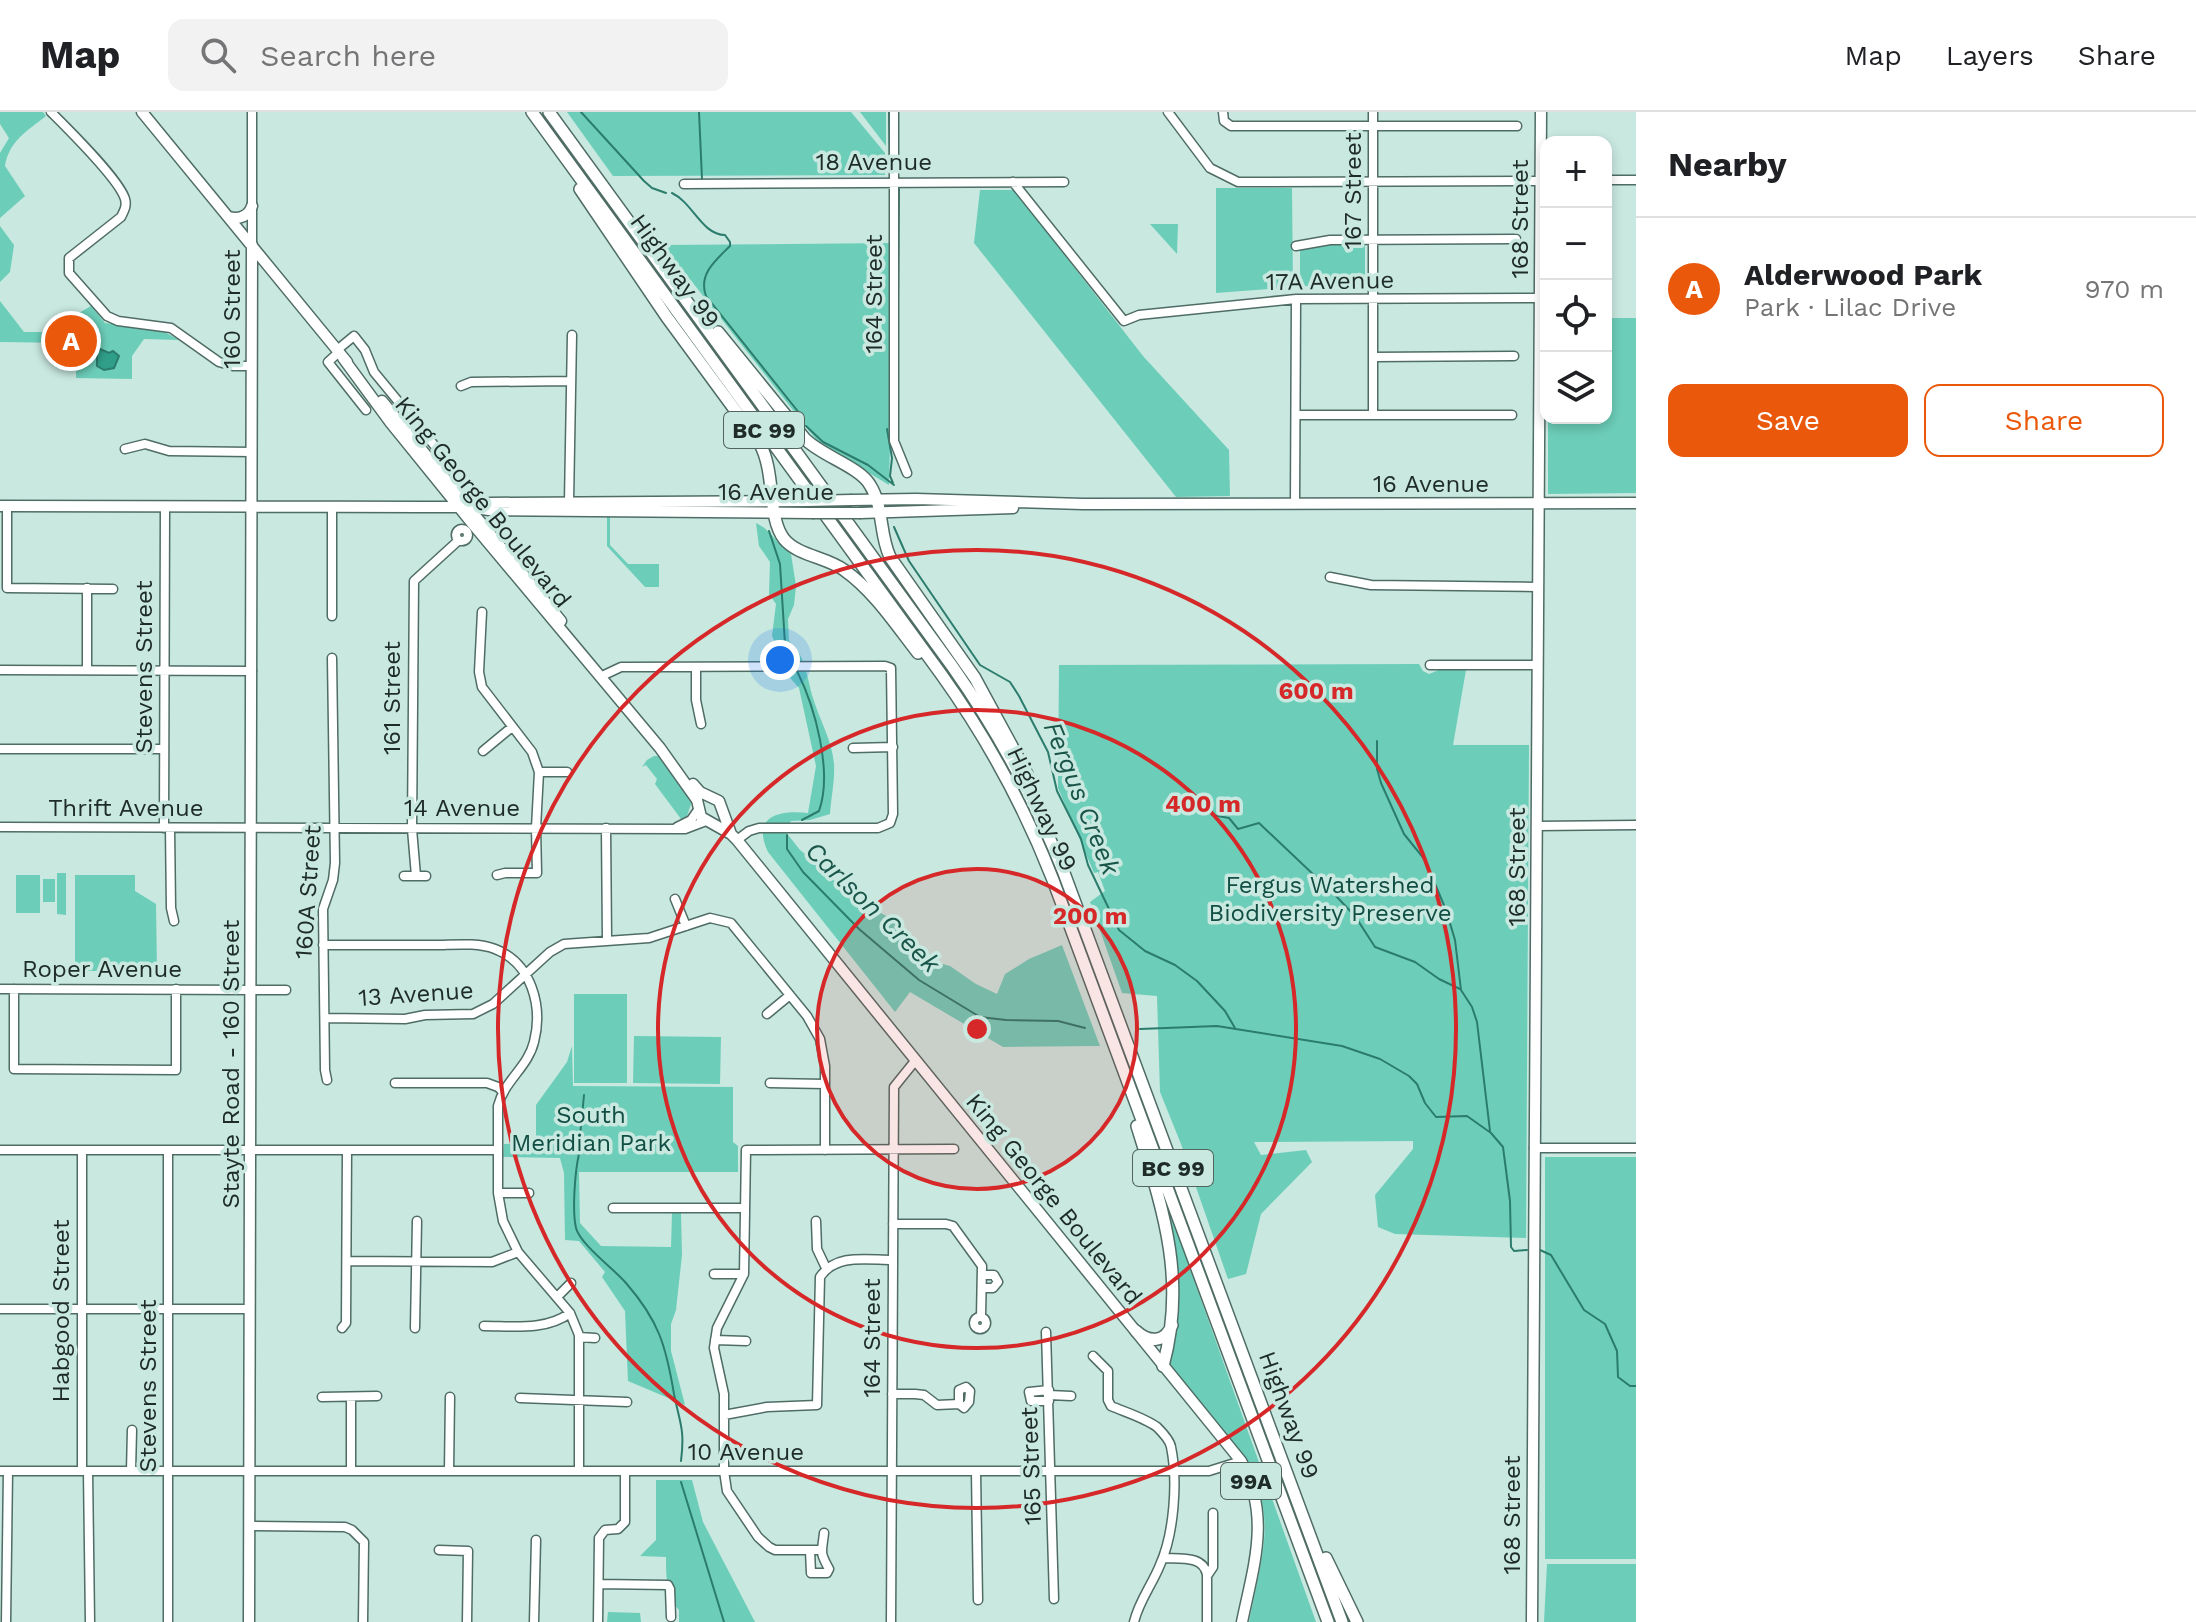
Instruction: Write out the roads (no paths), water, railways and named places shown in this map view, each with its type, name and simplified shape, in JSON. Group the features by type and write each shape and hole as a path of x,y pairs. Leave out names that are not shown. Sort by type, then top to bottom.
{"highway":[{"path":"530,112 650,293 760,444 770,470 775,514 781,533 788,542 834,563 866,589 992,751"},
{"name":"Highway 99","path":"530,112 910,630 992,751 1040,850 1274,1476 1325,1622"},
{"name":"Highway 99","path":"549,112 975,700 1026,787 1075,904 1342,1622"},
{"path":"627,220 805,439 828,457 862,476 871,486 885,543 894,563 969,669 1018,755 1051,831 1075,904"},
{"path":"1104,1018 1165,1216 1172,1256 1174,1313 1163,1366"},
{"path":"1136,1331 1148,1339 1161,1339 1169,1333 1174,1313"},
{"path":"1272,1432 1357,1622"}],"main road":[{"name":"King George Boulevard","path":"142,112 396,417 532,597 599,672"},
{"name":"168 Street","path":"1541,112 1542,136"},
{"path":"229,217 238,218 247,214 252,206"},
{"name":"168 Street","path":"1540,280 1542,208"},
{"name":"160 Street","path":"252,245 252,507"},
{"path":"251,284 261,275 277,277"},
{"name":"168 Street","path":"1532,1622 1540,298"},
{"name":"King George Boulevard","path":"340,353 439,482 489,530 550,606 660,748 694,795 698,808"},
{"path":"422,507 438,495 439,482"},
{"name":"16 Avenue","path":"464,507 490,503 852,500 878,506 1636,503"},
{"path":"559,511 569,502"},
{"path":"646,511 649,507 670,503"},
{"name":"16 Avenue","path":"4,506 464,507 775,514 861,513 878,506"},
{"name":"Stayte Road - 160 Street","path":"249,1622 252,507"},
{"path":"489,530 490,519 503,510"},
{"name":"King George Boulevard","path":"660,748 700,792 712,798"},
{"path":"712,798 719,801 722,812 718,819 708,821 701,817 698,808 704,800 712,798"},
{"name":"King George Boulevard","path":"722,812 734,837 1241,1461 1254,1488 1259,1528 1242,1622"},
{"name":"King George Boulevard","path":"708,821 734,837"}],"street":[{"path":"51,112 116,182 125,198 126,208 121,217 69,258 69,273 107,316 118,321 171,328 219,362 252,366"},
{"name":"160 Street","path":"252,112 252,245"},
{"name":"164 Street","path":"894,112 894,441 907,473"},
{"path":"1168,112 1216,173 1246,182 1540,181"},
{"path":"1223,112 1225,123 1231,126 1517,126"},
{"name":"167 Street","path":"1373,112 1373,415"},
{"path":"1612,180 1636,180"},
{"name":"17A Avenue","path":"1013,182 1124,321 1139,315 1296,299 1540,298"},
{"name":"18 Avenue","path":"684,184 1064,182"},
{"path":"1296,246 1330,240 1516,239"},
{"path":"1295,504 1296,299"},
{"path":"569,502 572,335"},
{"path":"366,410 328,362 356,338 374,372 444,457"},
{"path":"1373,357 1514,356"},
{"path":"461,386 471,382 570,381"},
{"path":"1296,415 1512,415"},
{"path":"125,449 145,444 169,451 252,452"},
{"path":"4,506 7,588 113,589"},
{"name":"Stevens Street","path":"165,506 164,749 174,921"},
{"path":"332,507 332,616"},
{"name":"161 Street","path":"404,876 421,876 412,829 414,581 459,540"},
{"path":"1330,577 1371,585 1538,587"},
{"path":"87,588 87,669"},
{"path":"482,612 480,680 485,694 532,752 539,772 537,873 497,875"},
{"name":"160A Street","path":"327,1080 323,945 324,902 335,871 332,658"},
{"path":"1430,665 1538,665"},
{"path":"599,672 621,667 889,666 892,672 893,747 893,814 890,823 878,828 759,828 734,837"},
{"path":"696,667 696,700 701,724"},
{"path":"0,670 252,671"},
{"path":"483,751 512,727"},
{"path":"853,748 893,747"},
{"path":"0,749 164,749"},
{"path":"539,772 567,772"},
{"path":"672,828 691,820 698,808"},
{"name":"14 Avenue","path":"252,829 685,829 708,821"},
{"path":"1537,826 1636,825"},
{"name":"Thrift Avenue","path":"0,827 252,829"},
{"path":"606,828 607,940"},
{"path":"675,899 686,926"},
{"name":"13 Avenue","path":"325,1018 405,1019 425,1015 473,1014 493,1004 555,948 564,944 649,938 710,918 731,923 790,995"},
{"path":"323,945 485,946 506,954 526,974 535,1000 535,1039 498,1106 498,1193 503,1221 518,1252 570,1313 579,1337 579,1471"},
{"name":"Roper Avenue","path":"0,989 251,990"},
{"path":"14,989 14,1069 161,1070 176,1070 176,989"},
{"path":"251,990 286,990"},
{"path":"767,1014 790,995 815,1027 824,1053 825,1150"},
{"name":"164 Street","path":"891,1622 894,1087 915,1061"},
{"path":"395,1083 487,1083 503,1092"},
{"path":"770,1083 825,1084"},
{"path":"1534,1148 1636,1148"},
{"path":"821,1550 775,1550 763,1543 730,1499 724,1471 724,1394 715,1362 715,1340 722,1317 744,1274 746,1150 954,1149"},
{"path":"0,1150 498,1150"},
{"name":"Habgood Street","path":"82,1150 81,1309 88,1620"},
{"name":"Stevens Street","path":"168,1150 168,1622"},
{"path":"342,1328 346,1323 347,1151"},
{"path":"498,1193 529,1193"},
{"path":"613,1208 745,1208"},
{"path":"415,1328 417,1221"},
{"path":"816,1221 817,1249 826,1268"},
{"path":"893,1224 953,1226 982,1266 981,1317"},
{"path":"347,1261 498,1261 518,1252"},
{"path":"724,1415 767,1407 817,1405 817,1288 820,1277 835,1262 893,1260"},
{"path":"714,1274 744,1274"},
{"path":"982,1275 994,1275 998,1282 993,1288 982,1288"},
{"path":"557,1297 571,1283"},
{"path":"0,1309 250,1309"},
{"path":"484,1326 540,1325 563,1319 570,1313"},
{"name":"165 Street","path":"1046,1332 1054,1599"},
{"path":"579,1337 595,1338"},
{"path":"715,1340 746,1341"},
{"path":"1093,1356 1108,1371 1108,1400 1111,1406 1155,1426 1168,1440 1173,1471 1172,1514 1163,1558 1139,1605 1134,1622"},
{"path":"892,1394 924,1395 937,1405 959,1404"},
{"path":"322,1397 377,1396"},
{"path":"1049,1396 1071,1396"},
{"path":"449,1471 450,1397"},
{"path":"351,1398 351,1471"},
{"path":"520,1398 627,1402"},
{"path":"131,1471 132,1430"},
{"name":"10 Avenue","path":"4,1471 1209,1471 1241,1461"},
{"path":"4,1471 7,1621"},
{"path":"598,1622 599,1538 605,1530 618,1529 625,1522 625,1471"},
{"path":"976,1472 978,1600"},
{"path":"1207,1576 1213,1567 1213,1513"},
{"path":"249,1526 345,1527 352,1530 364,1542 363,1622"},
{"path":"810,1550 810,1571 814,1575 824,1575 829,1569 822,1559 824,1533"},
{"path":"534,1622 536,1540"},
{"path":"439,1550 468,1548 467,1622"},
{"path":"1163,1558 1190,1559 1201,1562 1206,1568 1207,1622"},
{"path":"599,1584 664,1583 670,1589 671,1617"}],"waterway":[{"path":"581,112 644,181 666,193"},
{"path":"699,112 702,179"},
{"path":"889,112 890,178"},
{"path":"896,186 899,189 898,299"},
{"name":"Carlson Creek","path":"672,193 710,230 725,235 730,242 706,274 706,296 800,414"},
{"path":"806,426 823,442 868,465 894,485"},
{"path":"887,429 893,483"},
{"name":"Fergus Creek","path":"894,527 909,561 980,665 1010,682 1019,696 1048,752 1057,791 1119,930 1145,951 1175,965 1197,981 1225,1011 1235,1028"},
{"name":"Carlson Creek","path":"769,531 780,564 785,644 795,661"},
{"name":"Carlson Creek","path":"797,671 816,721 824,778 819,811 802,820"},
{"path":"1377,741 1377,769 1381,783 1404,834 1425,860 1455,940 1461,990 1477,1022 1490,1131"},
{"path":"1212,815 1229,818 1238,829 1259,823 1355,916 1375,947 1415,962 1460,989"},
{"name":"Carlson Creek","path":"787,835 787,849 803,872 859,929 919,980 980,1017 1058,1021 1085,1028"},
{"name":"Fergus Creek","path":"1140,1029 1217,1026 1342,1046 1380,1059 1417,1084 1425,1103 1436,1117 1467,1116 1491,1133 1503,1147 1510,1201 1511,1247 1514,1251 1527,1250"},
{"path":"579,1146 584,1095"},
{"path":"579,1154 574,1191 576,1228 584,1241 621,1277 654,1322 668,1362 681,1427 681,1461"},
{"name":"Fergus Creek","path":"1540,1250 1551,1255 1584,1310 1605,1324 1617,1351 1618,1377 1630,1386 1636,1386"},
{"path":"681,1482 724,1622"}],"place":[{"name":"Alderwood Park","path":"71,341"}],"park label":[{"name":"Fergus Watershed Biodiversity Preserve","path":"1330,899"},
{"name":"South Meridian Park","path":"591,1129"}]}
